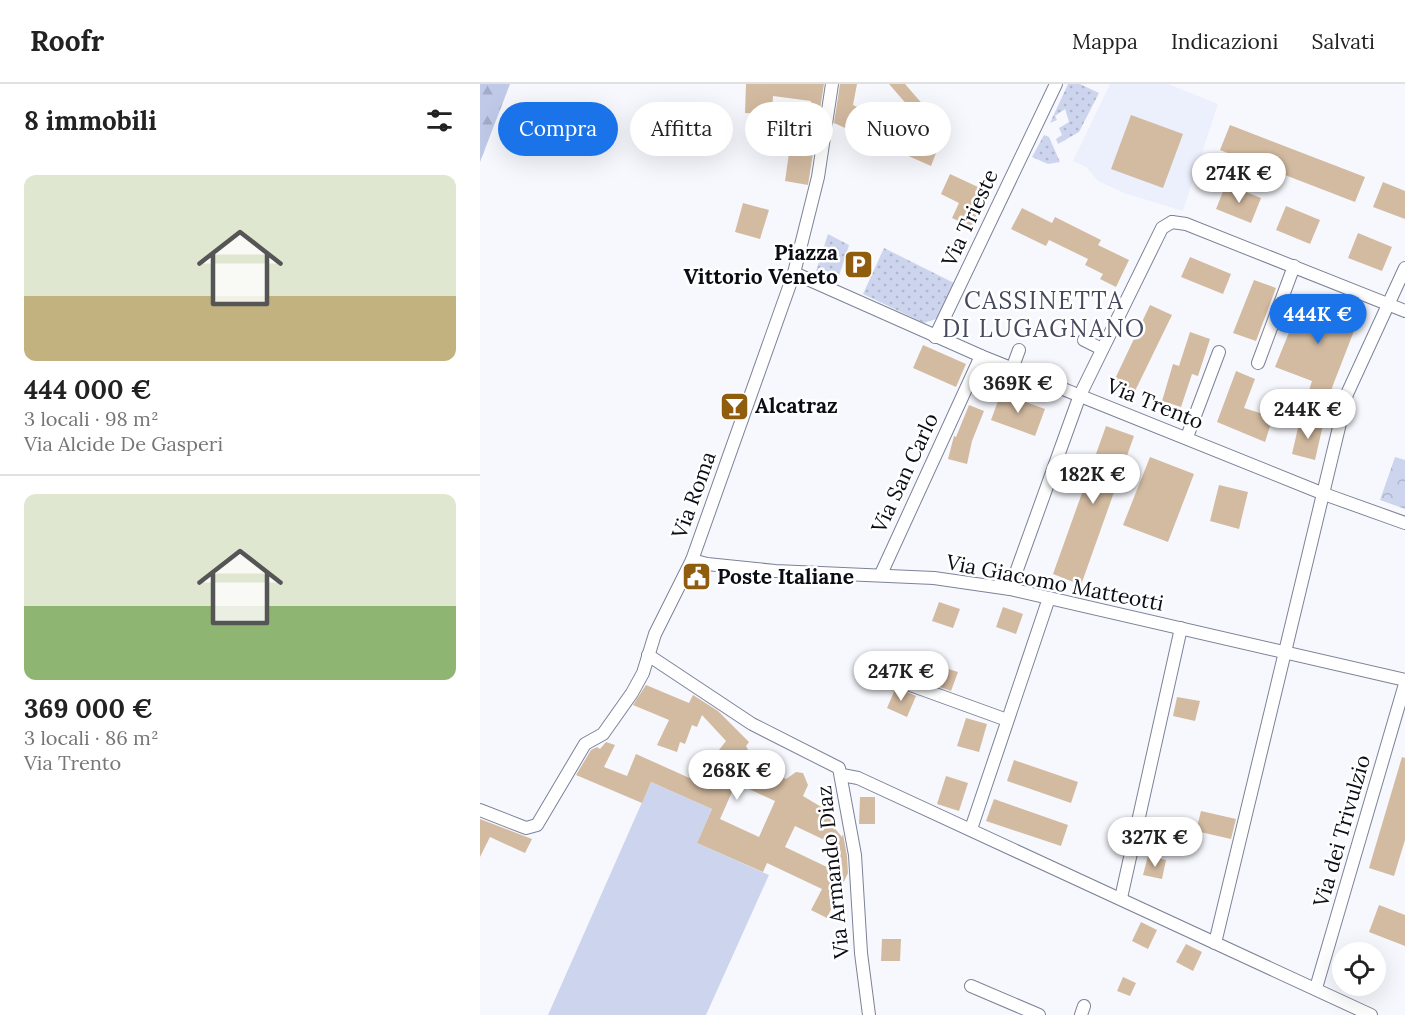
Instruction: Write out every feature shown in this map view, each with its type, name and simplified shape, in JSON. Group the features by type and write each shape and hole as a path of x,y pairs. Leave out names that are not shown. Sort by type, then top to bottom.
{"street":[{"name":"Via Roma","path":"480,810 526,828 537,825 585,744 603,734 643,674 655,634 692,560 794,273 818,177 832,84"},
{"name":"Via Trieste","path":"935,337 1056,84"},
{"path":"1010,589 1080,395 1162,228 1169,219 1405,311"},
{"path":"1258,363 1294,266"},
{"path":"1215,943 1347,394 1405,268"},
{"name":"Via Trento","path":"794,273 1012,369 1187,437 1323,494 1405,523"},
{"path":"1084,340 1102,349"},
{"path":"1012,369 1019,350"},
{"path":"1187,437 1219,352"},
{"name":"Via San Carlo","path":"881,574 981,356"},
{"name":"Via Giacomo Matteotti","path":"692,560 707,564 775,571 881,574 1010,589 1285,651 1405,682"},
{"path":"971,829 1049,598"},
{"path":"1121,898 1181,628"},
{"name":"Via Armando Diaz","path":"648,655 753,724 839,768 855,855 861,953 869,1015"},
{"name":"Via dei Trivulzio","path":"1316,988 1405,682"},
{"path":"905,683 1006,720"},
{"path":"842,775 858,778 971,829 1371,1015"},
{"path":"971,986 1039,1015"}],"shaded area":[{"path":"1110,84 1168,84 1218,104 1183,211 1124,193 1098,181 1086,167 1073,161"}],"green space":[{"path":"480,84 510,84 503,102 498,102 498,115 480,162"},
{"path":"1068,84 1080,84 1099,93 1079,132 1058,144 1056,139 1062,135 1059,128 1069,122 1065,109 1055,116 1057,120 1050,123"},
{"path":"1044,135 1049,137 1060,162 1048,164 1032,157"},
{"path":"828,234 849,245 837,282 816,271"},
{"path":"884,248 954,283 939,318 924,323 863,294"},
{"path":"1395,457 1405,460 1405,509 1380,500"},
{"path":"651,782 712,809 697,843 769,875 706,1015 548,1015"}],"building":[{"path":"746,84 824,84 821,102 773,96 773,102 745,102"},
{"path":"840,84 857,84 854,102 845,102 845,128 834,123"},
{"path":"889,84 905,84 921,102 905,102"},
{"path":"1131,115 1183,134 1163,188 1111,169"},
{"path":"1230,125 1365,177 1355,202 1220,150"},
{"path":"789,156 813,156 808,185 785,181"},
{"path":"908,156 935,156 931,166"},
{"path":"950,174 991,193 974,228 952,218 959,203 941,194"},
{"path":"1383,182 1405,191 1405,219 1373,207"},
{"path":"1226,184 1261,198 1251,223 1216,209"},
{"path":"743,203 769,210 760,239 735,232"},
{"path":"1286,206 1320,220 1310,244 1276,230"},
{"path":"1022,208 1052,223 1055,217 1101,240 1098,245 1129,260 1116,287 1100,279 1103,274 1085,265 1088,259 1049,240 1046,246 1011,229"},
{"path":"1358,233 1392,247 1382,271 1348,258"},
{"path":"1190,257 1231,274 1223,294 1181,277"},
{"path":"1254,280 1276,288 1256,341 1233,333"},
{"path":"1307,298 1359,318 1328,398 1309,390 1312,381 1275,367 1294,320 1298,321"},
{"path":"1150,305 1172,315 1135,391 1114,381"},
{"path":"1190,332 1210,339 1198,376 1192,374 1181,407 1162,401 1173,364 1179,366"},
{"path":"923,345 966,364 956,387 913,368"},
{"path":"1236,371 1255,379 1244,408 1273,417 1265,442 1217,422"},
{"path":"1001,393 1045,409 1035,436 991,420"},
{"path":"969,405 984,411 972,441 967,464 948,459 954,436 956,437"},
{"path":"1300,419 1323,425 1315,460 1292,454"},
{"path":"1106,426 1134,436 1081,585 1053,574"},
{"path":"1150,457 1194,474 1168,542 1123,525"},
{"path":"1219,485 1248,492 1239,529 1210,521"},
{"path":"939,602 960,609 953,628 932,621"},
{"path":"1003,607 1023,614 1016,634 996,627"},
{"path":"908,656 958,672 951,691 908,675 901,676"},
{"path":"646,685 689,703 693,695 718,711 749,742 746,746 751,755 749,760 786,779 796,772 803,773 808,785 803,796 833,814 835,824 831,824 842,837 843,834 847,856 848,873 827,918 811,910 822,889 767,863 763,872 697,843 712,809 651,782 642,803 576,775 591,750 597,747 600,749 606,742 615,745 604,767 627,776 636,754 714,789 727,762 719,750 726,741 702,715 697,727 692,725 685,744 680,742 677,752 657,745 669,720 633,705","holes":["736,783 775,801 759,837 720,819","795,826 837,846 827,867 785,847"]},
{"path":"897,685 902,690 916,696 907,717 887,708"},
{"path":"1177,697 1200,701 1195,721 1173,716"},
{"path":"966,718 987,724 979,752 957,746"},
{"path":"1402,757 1405,758 1405,840 1394,876 1369,868"},
{"path":"1014,760 1078,782 1071,803 1007,781"},
{"path":"946,776 968,783 959,811 937,804"},
{"path":"860,797 875,797 875,824 859,824"},
{"path":"994,799 1068,825 1061,846 986,821"},
{"path":"1201,811 1236,819 1231,839 1196,831"},
{"path":"480,819 532,839 525,853 490,837 480,857"},
{"path":"1148,856 1166,860 1162,879 1143,875"},
{"path":"1379,905 1405,915 1405,946 1369,932"},
{"path":"1141,922 1157,930 1148,949 1132,941"},
{"path":"882,939 901,939 900,961 881,961"},
{"path":"1186,944 1202,952 1193,971 1176,962"},
{"path":"1123,977 1136,983 1130,996 1117,991"}],"place":[{"name":"Piazza Vittorio Veneto","path":"859,265"},
{"name":"Alcatraz","path":"734,406"},
{"name":"Poste Italiane","path":"696,577"}],"district":[{"name":"CASSINETTA DI LUGAGNANO","path":"1044,315"}]}
